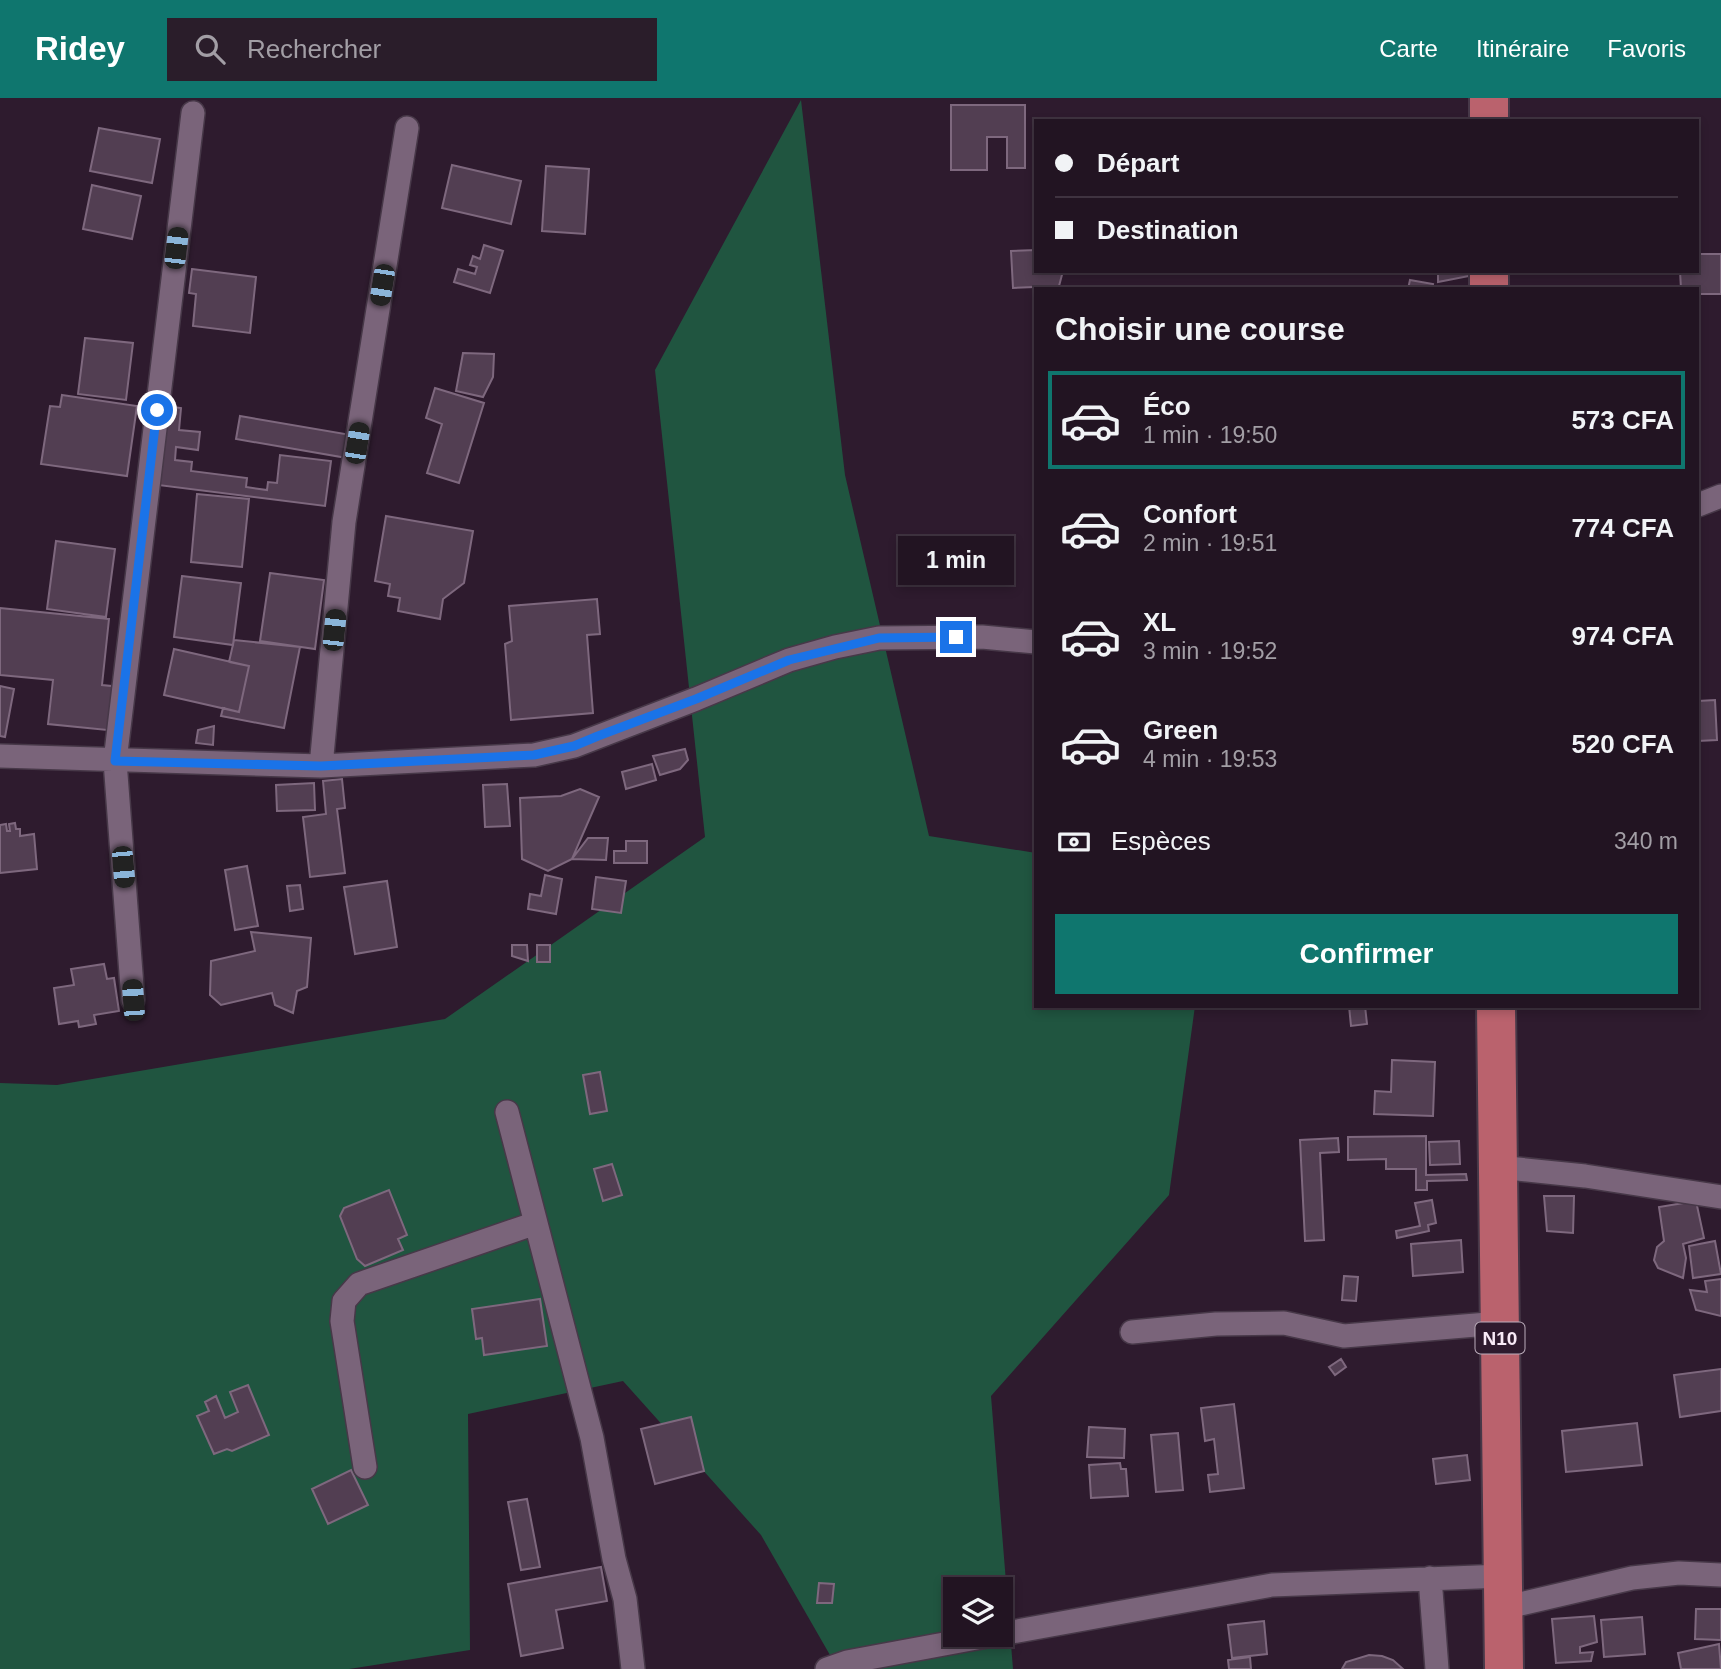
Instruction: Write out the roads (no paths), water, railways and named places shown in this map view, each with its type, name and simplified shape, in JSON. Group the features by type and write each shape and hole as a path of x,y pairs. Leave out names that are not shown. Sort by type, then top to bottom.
{"highway":[{"path":"1489,98 1489,119"},
{"name":"N10","path":"1496,1008 1504,1669"}],"street":[{"path":"133,1000 115,761 193,113"},
{"path":"321,766 344,522 407,128"},
{"path":"1699,505 1721,496"},
{"path":"0,756 321,766 534,755 574,746 789,660 879,638 982,637 1034,642"},
{"path":"507,1112 592,1438 614,1559 625,1599 633,1669"},
{"path":"1498,1167 1585,1175 1721,1197"},
{"path":"365,1467 342,1321 344,1301 359,1284 536,1223"},
{"path":"1132,1332 1216,1324 1284,1323 1344,1336 1500,1323"},
{"path":"1013,1631 1272,1585 1430,1578 1503,1592 1679,1573 1721,1575"},
{"path":"1430,1578 1437,1669"},
{"path":"827,1669 846,1662 943,1644"}]}
